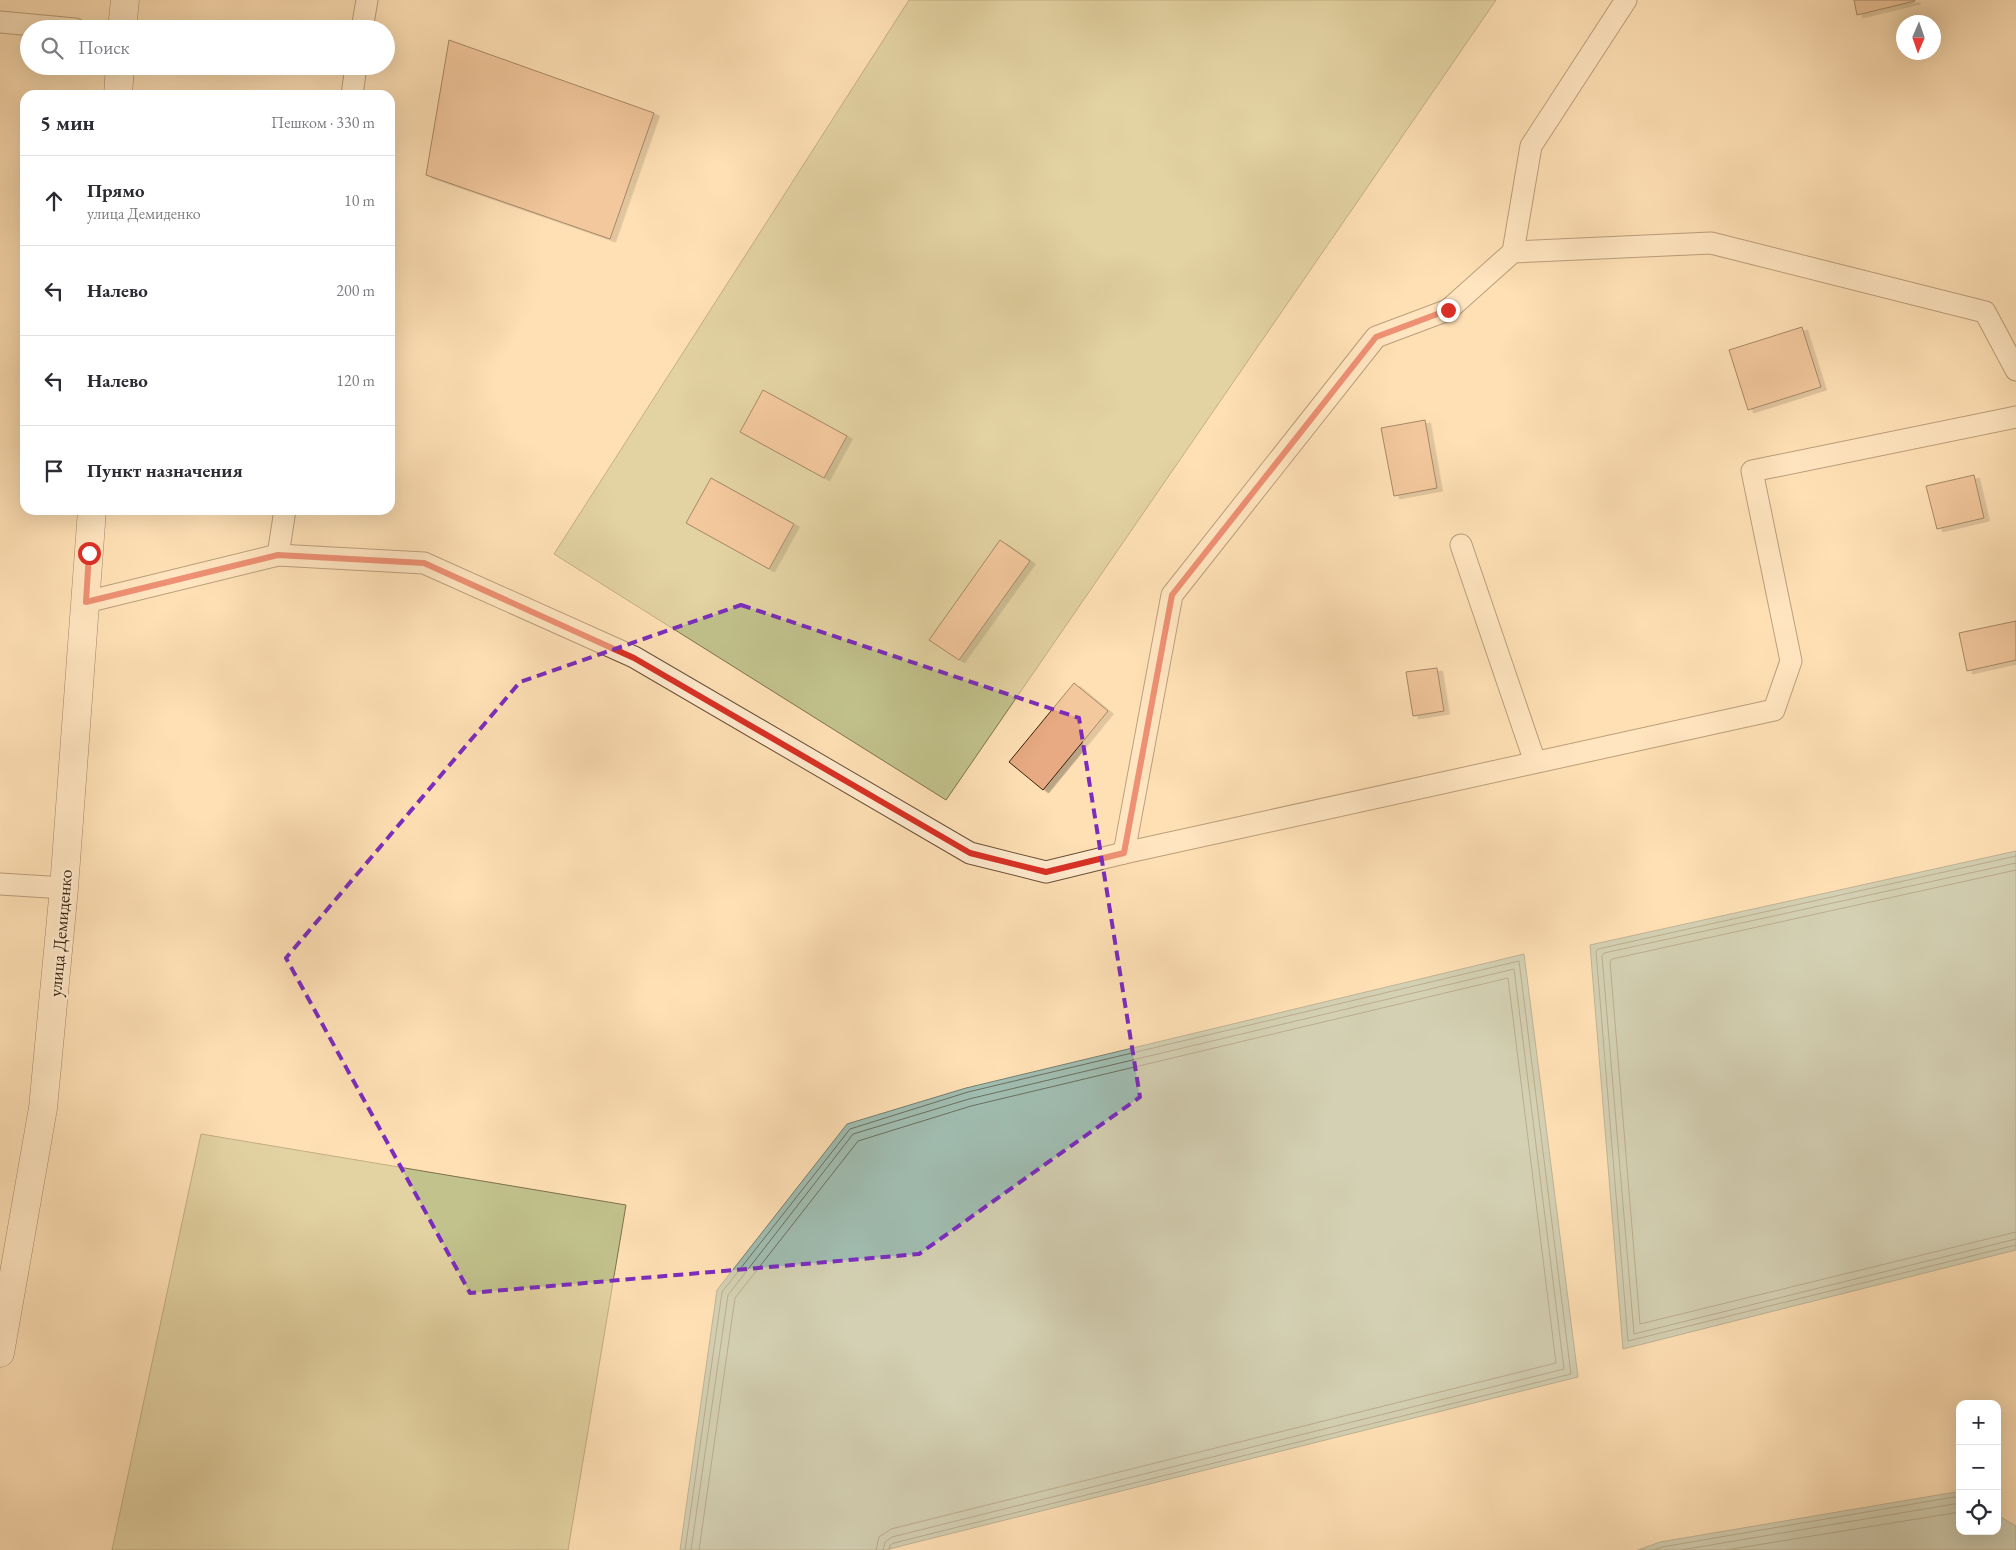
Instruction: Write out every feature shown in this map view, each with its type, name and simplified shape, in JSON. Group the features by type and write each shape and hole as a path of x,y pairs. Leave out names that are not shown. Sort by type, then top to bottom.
{"main road":[{"path":"123,20 125,0"},
{"path":"118,90 119,75"},
{"name":"улица Демиденко","path":"0,1353 43,1108 64,888 92,515"}],"lane":[{"path":"364,20 367,0"},
{"path":"1124,853 1172,595 1376,337 1448,310 1513,252 1531,146 1626,0"},
{"path":"0,22 20,24"},
{"path":"353,90 355,75"},
{"path":"1513,252 1711,243 1985,312 2016,370"},
{"path":"86,602 278,555 424,563 634,658 970,853 1046,872 1124,853 1774,710 1791,661 1752,471 2016,417"},
{"path":"278,555 284,515"},
{"path":"1461,545 1536,762"},
{"path":"0,884 64,888"}],"highlighted area":[{"path":"741,605 1079,718 1140,1097 919,1254 470,1293 286,958 520,682"}],"green space":[{"path":"909,0 1496,0 946,800 554,554"},
{"path":"201,1134 626,1205 568,1550 112,1550"}],"water":[{"path":"2016,851 2016,1250 1623,1349 1590,945"},
{"path":"1524,954 1578,1377 885,1550 680,1550 717,1290 847,1124 966,1088"},
{"path":"1956,1492 1956,1535 2001,1535 2001,1517 2016,1526 2016,1550 1638,1550 1660,1542"}],"building":[{"path":"1854,0 1915,0 1915,1 1857,15"},
{"path":"449,40 654,113 610,239 426,175"},
{"path":"1802,327 1821,387 1748,410 1729,350"},
{"path":"763,390 847,436 824,478 740,432"},
{"path":"1425,420 1437,488 1394,496 1381,428"},
{"path":"1974,475 1984,518 1937,529 1926,486"},
{"path":"711,478 794,524 769,569 686,523"},
{"path":"1000,540 1030,561 959,660 929,640"},
{"path":"2016,621 2016,660 1967,671 1959,633"},
{"path":"1437,668 1444,711 1413,716 1406,672"},
{"path":"1074,683 1108,711 1043,790 1009,762"}],"route":[{"path":"89,553 86,602 278,555 424,563 634,658 970,853 1046,872 1124,853 1172,595 1376,337 1448,310"}]}
